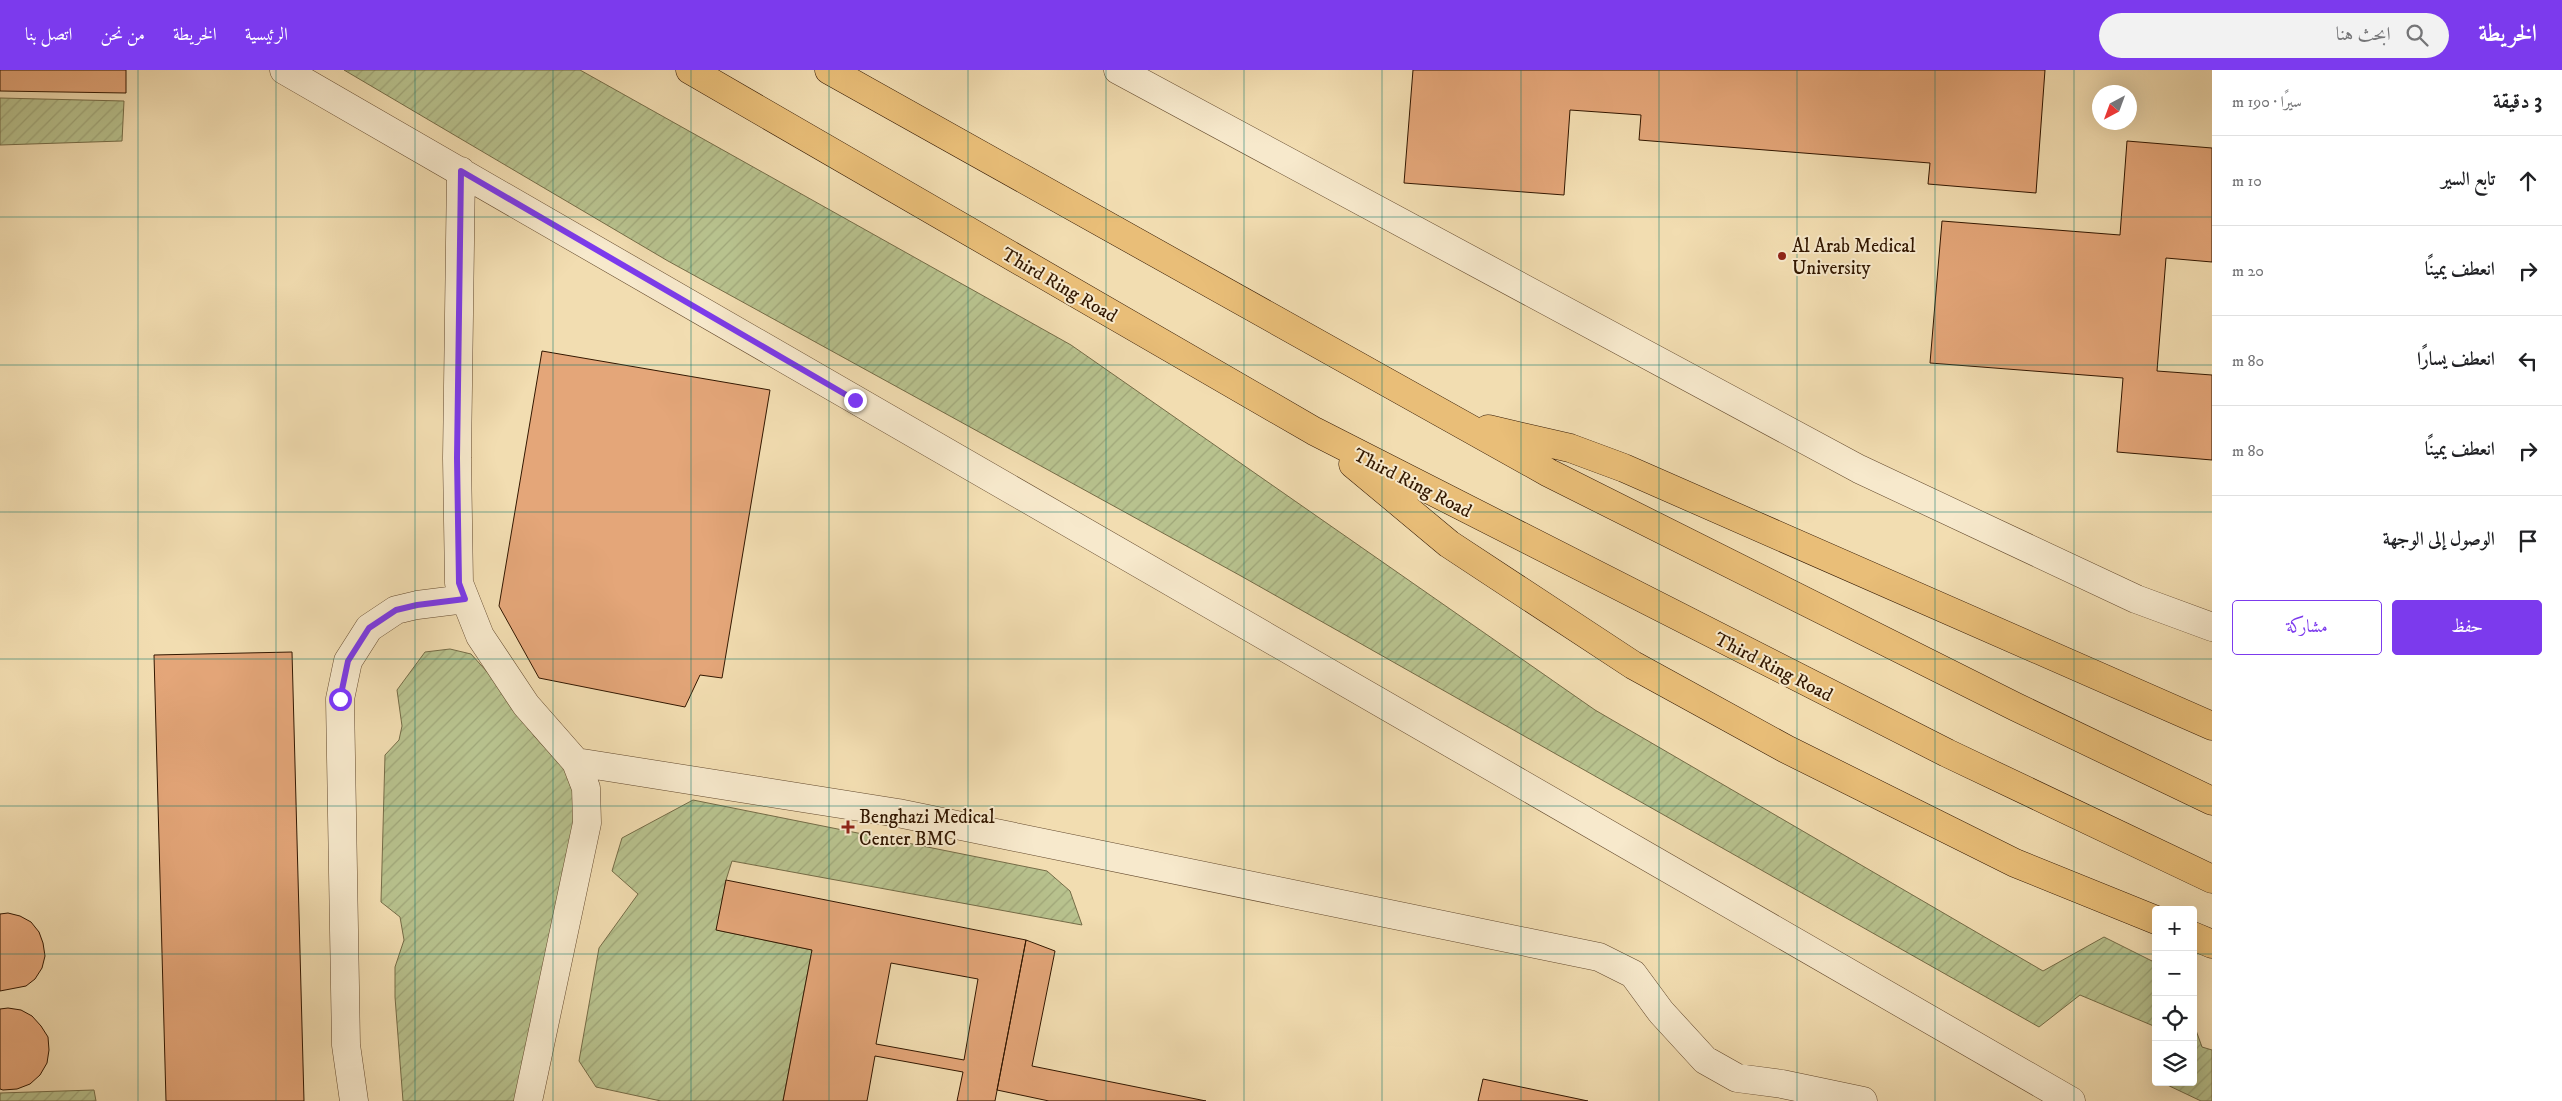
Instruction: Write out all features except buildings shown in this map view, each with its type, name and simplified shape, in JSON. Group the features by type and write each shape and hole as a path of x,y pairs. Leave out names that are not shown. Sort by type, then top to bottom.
{"highway":[{"name":"Third Ring Road","path":"690,70 1314,431 1938,749 2157,854 2212,878"},
{"path":"829,70 1549,473 1836,618 2212,801"},
{"path":"1455,421 1570,448 1624,468 2212,726"},
{"path":"1314,431 1449,544 1632,665 1786,750 2015,862 2152,918"},
{"path":"2197,938 2212,944"}],"lane":[{"path":"284,70 2071,1101"},
{"path":"1118,70 1859,468 2136,598 2212,627"},
{"path":"461,171 457,458 459,583 480,636 526,705 576,762 586,788 587,824 528,1101"},
{"path":"354,1101 346,1045 340,709 348,661 369,628 396,610 417,605 465,599"},
{"path":"576,762 898,813 1599,957 1633,974 1661,1012 1705,1060 1736,1078 1782,1084 1863,1101"}],"green space":[{"path":"344,70 580,70 1071,345 1595,710 2043,971 2104,937 2152,961 2152,1025 2080,995 2039,1027 1241,576 668,261"},
{"path":"0,98 124,101 122,141 0,145"},
{"path":"450,649 471,654 489,674 535,737 575,779 578,809 521,1101 403,1101 395,997 395,967 404,940 400,917 381,902 385,755 399,740 402,726 397,690 425,652"},
{"path":"693,800 1047,871 1070,891 1082,925 732,861 726,880 717,930 812,950 783,1101 661,1101 596,1087 579,1061 599,948 638,894 612,871 622,838"},
{"path":"2197,1033 2202,1047 2212,1050 2212,1101 2201,1101 2169,1086 2197,1086"},
{"path":"94,1090 96,1101 0,1101 0,1093"}],"place":[{"name":"Al Arab Medical University","path":"1782,256"},
{"name":"Benghazi Medical Center BMC","path":"848,827"}],"route":[{"path":"340,699 348,661 369,628 396,610 417,605 465,599 459,583 457,458 461,171 855,400"}]}
